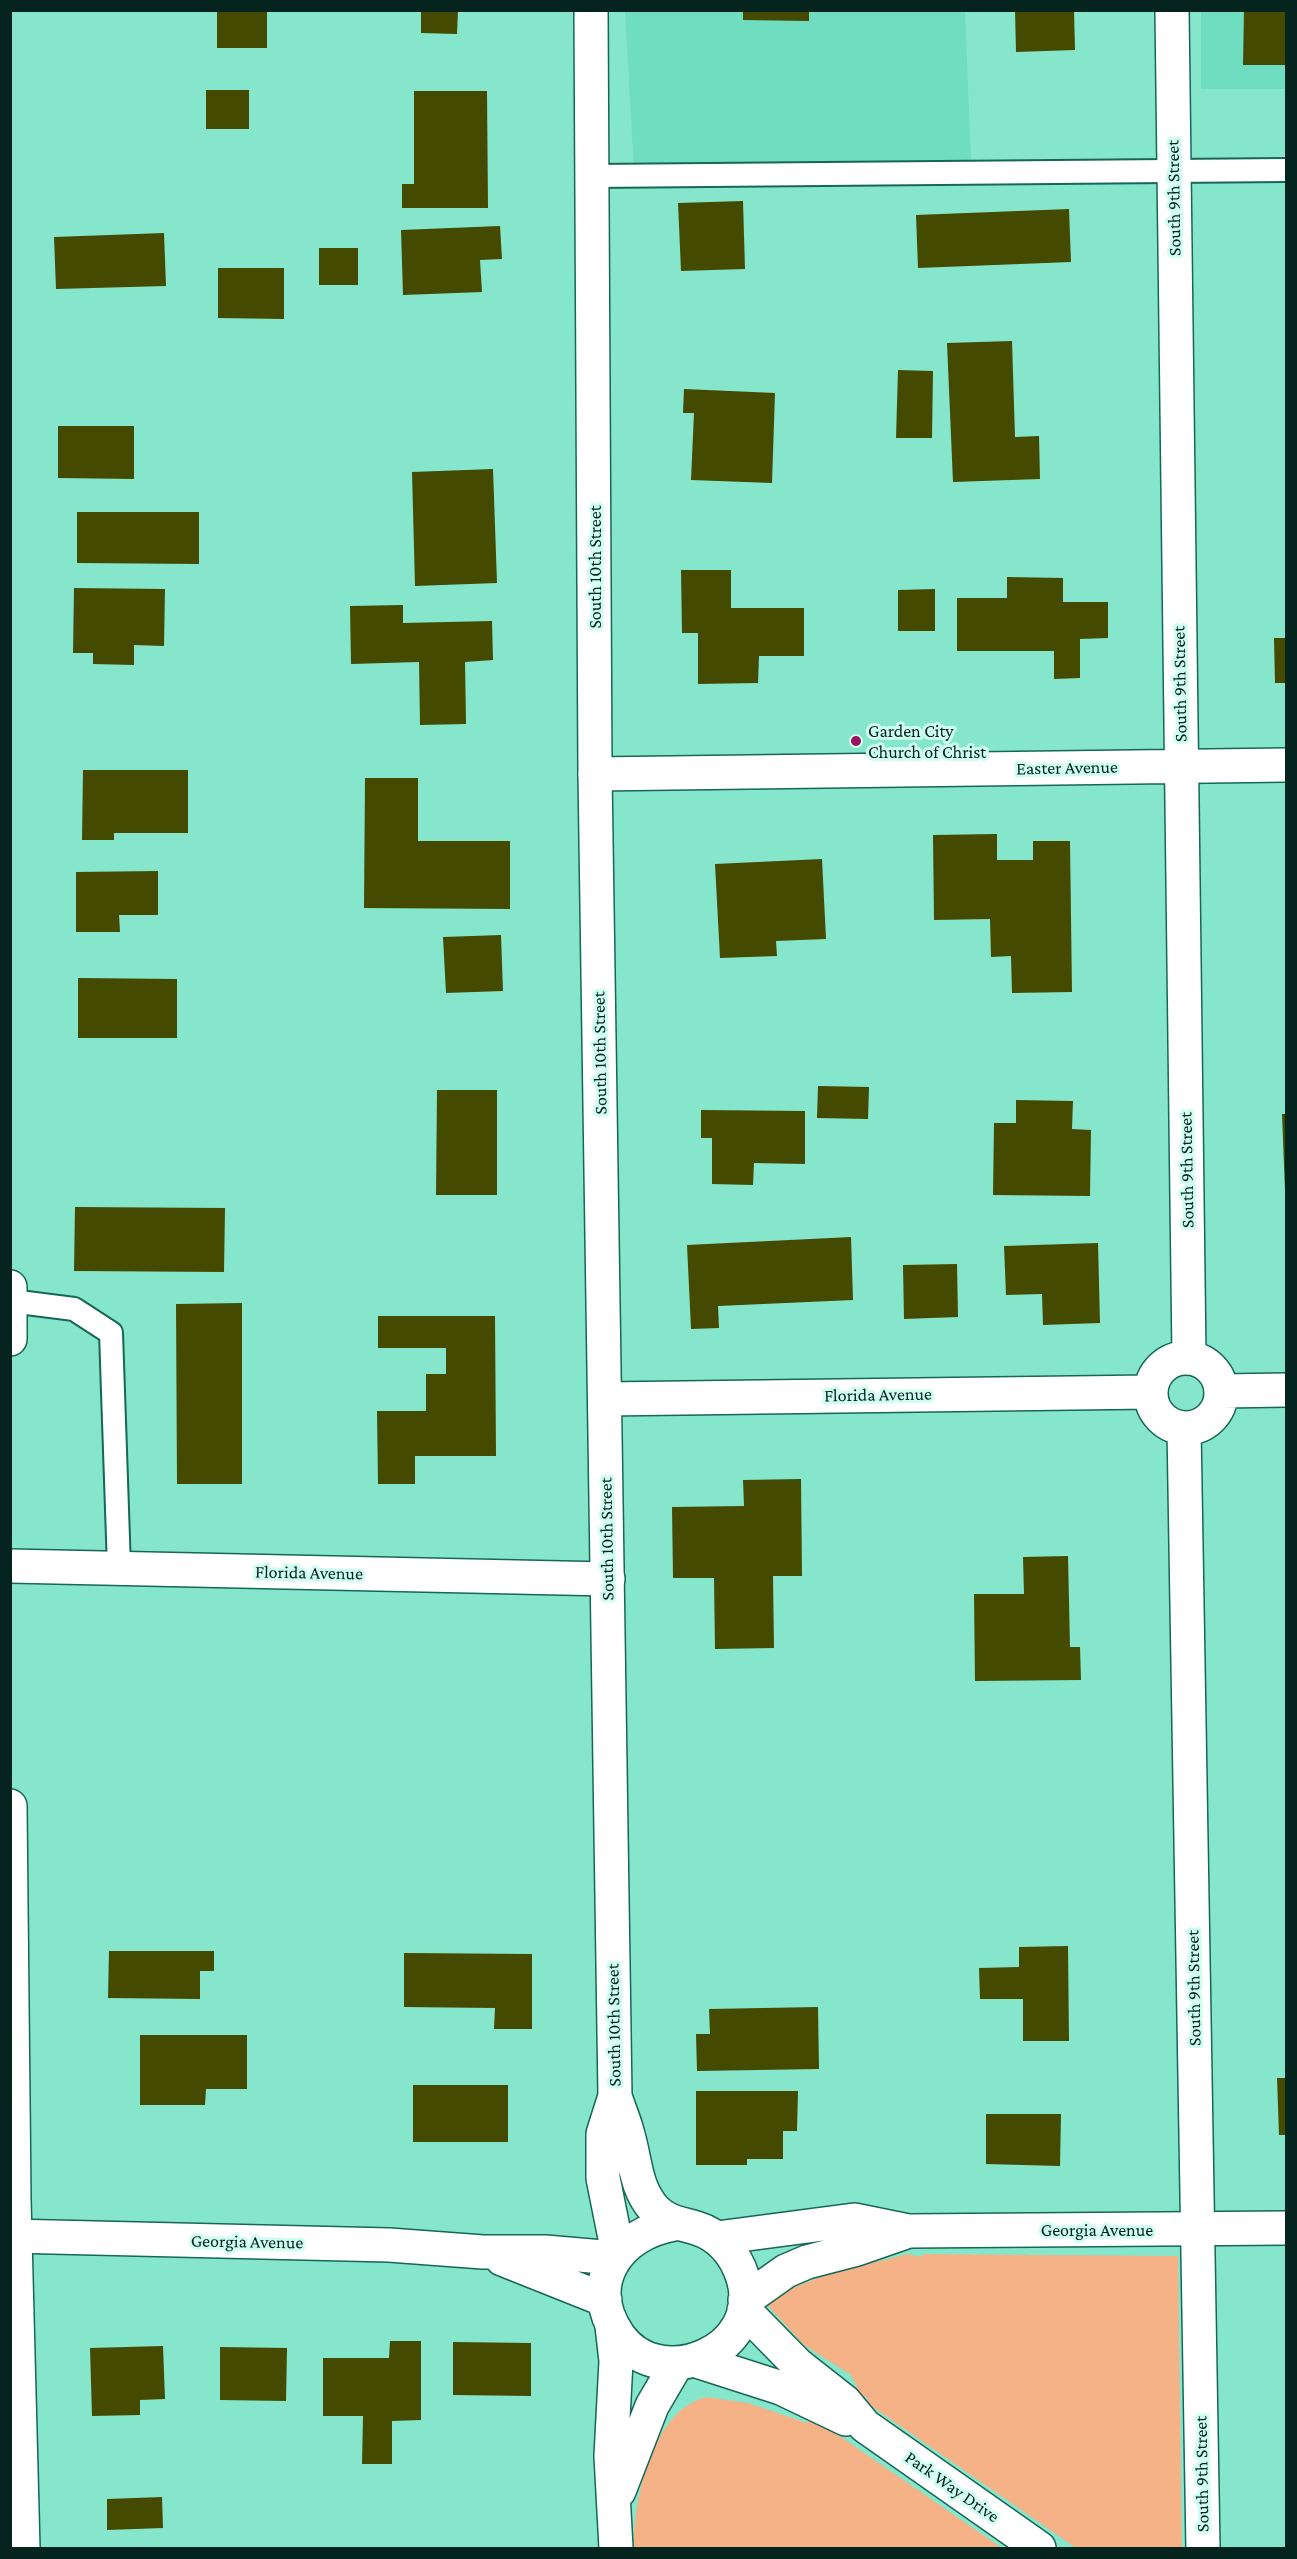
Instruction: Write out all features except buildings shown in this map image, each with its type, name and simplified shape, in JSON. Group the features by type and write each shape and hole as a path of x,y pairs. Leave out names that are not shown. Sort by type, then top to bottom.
{"street":[{"name":"South 10th Street","path":"591,10 595,774 615,2096 628,2135 635,2174 643,2195 656,2212 674,2224"},
{"name":"South 9th Street","path":"1172,10 1189,1357"},
{"name":"Easter Avenue","path":"595,774 1287,765"},
{"path":"10,1287 10,1339"},
{"path":"1189,1357 1209,1365 1216,1374 1222,1391 1219,1406 1214,1415 1205,1423 1184,1428 1163,1420 1156,1411 1151,1392 1153,1379 1160,1370 1178,1358 1189,1357"},
{"path":"1222,1391 1287,1390"},
{"name":"Florida Avenue","path":"604,1399 1151,1392"},
{"name":"South 9th Street","path":"1184,1428 1203,2548"},
{"name":"Florida Avenue","path":"10,1566 608,1579"},
{"path":"10,1806 13,2236 23,2548"},
{"name":"South 10th Street","path":"615,2096 603,2134 603,2178 616,2256"},
{"name":"Georgia Avenue","path":"717,2238 854,2220 908,2231 1287,2228"},
{"path":"608,2313 623,2342 639,2354 656,2362 686,2363 713,2354 727,2342 744,2305 745,2282 730,2250 717,2238 697,2228 674,2224 653,2228 633,2238 616,2256 607,2279 608,2313 616,2361 611,2456 616,2548"},
{"name":"Georgia Avenue","path":"744,2305 786,2271 807,2262 857,2249 908,2231"},
{"name":"Georgia Avenue","path":"13,2236 388,2245 483,2252 545,2252 616,2256"},
{"name":"Georgia Avenue","path":"483,2252 608,2313"},
{"name":"Park Way Drive","path":"744,2305 798,2365 845,2402 865,2426 1039,2548"},
{"path":"615,2501 652,2406 686,2363"},
{"name":"Park Way Drive","path":"686,2363 781,2388 837,2416 865,2426"}],"lane":[{"path":"593,176 1287,170"},
{"path":"11,1301 74,1309 111,1333 119,1568"}],"shaded area":[{"path":"625,11 965,11 972,185 859,186 634,170"},
{"path":"1201,11 1286,11 1286,89 1201,89"},
{"path":"907,2254 922,2257 923,2254 1178,2256 1182,2548 1076,2548 867,2403 868,2398 861,2396 851,2375 804,2345 766,2304 816,2279"},
{"path":"707,2397 748,2403 807,2423 812,2417 1002,2548 634,2548 637,2506 642,2482 659,2437 672,2419 688,2405"}],"place":[{"name":"Garden City Church of Christ","path":"856,741"}]}
